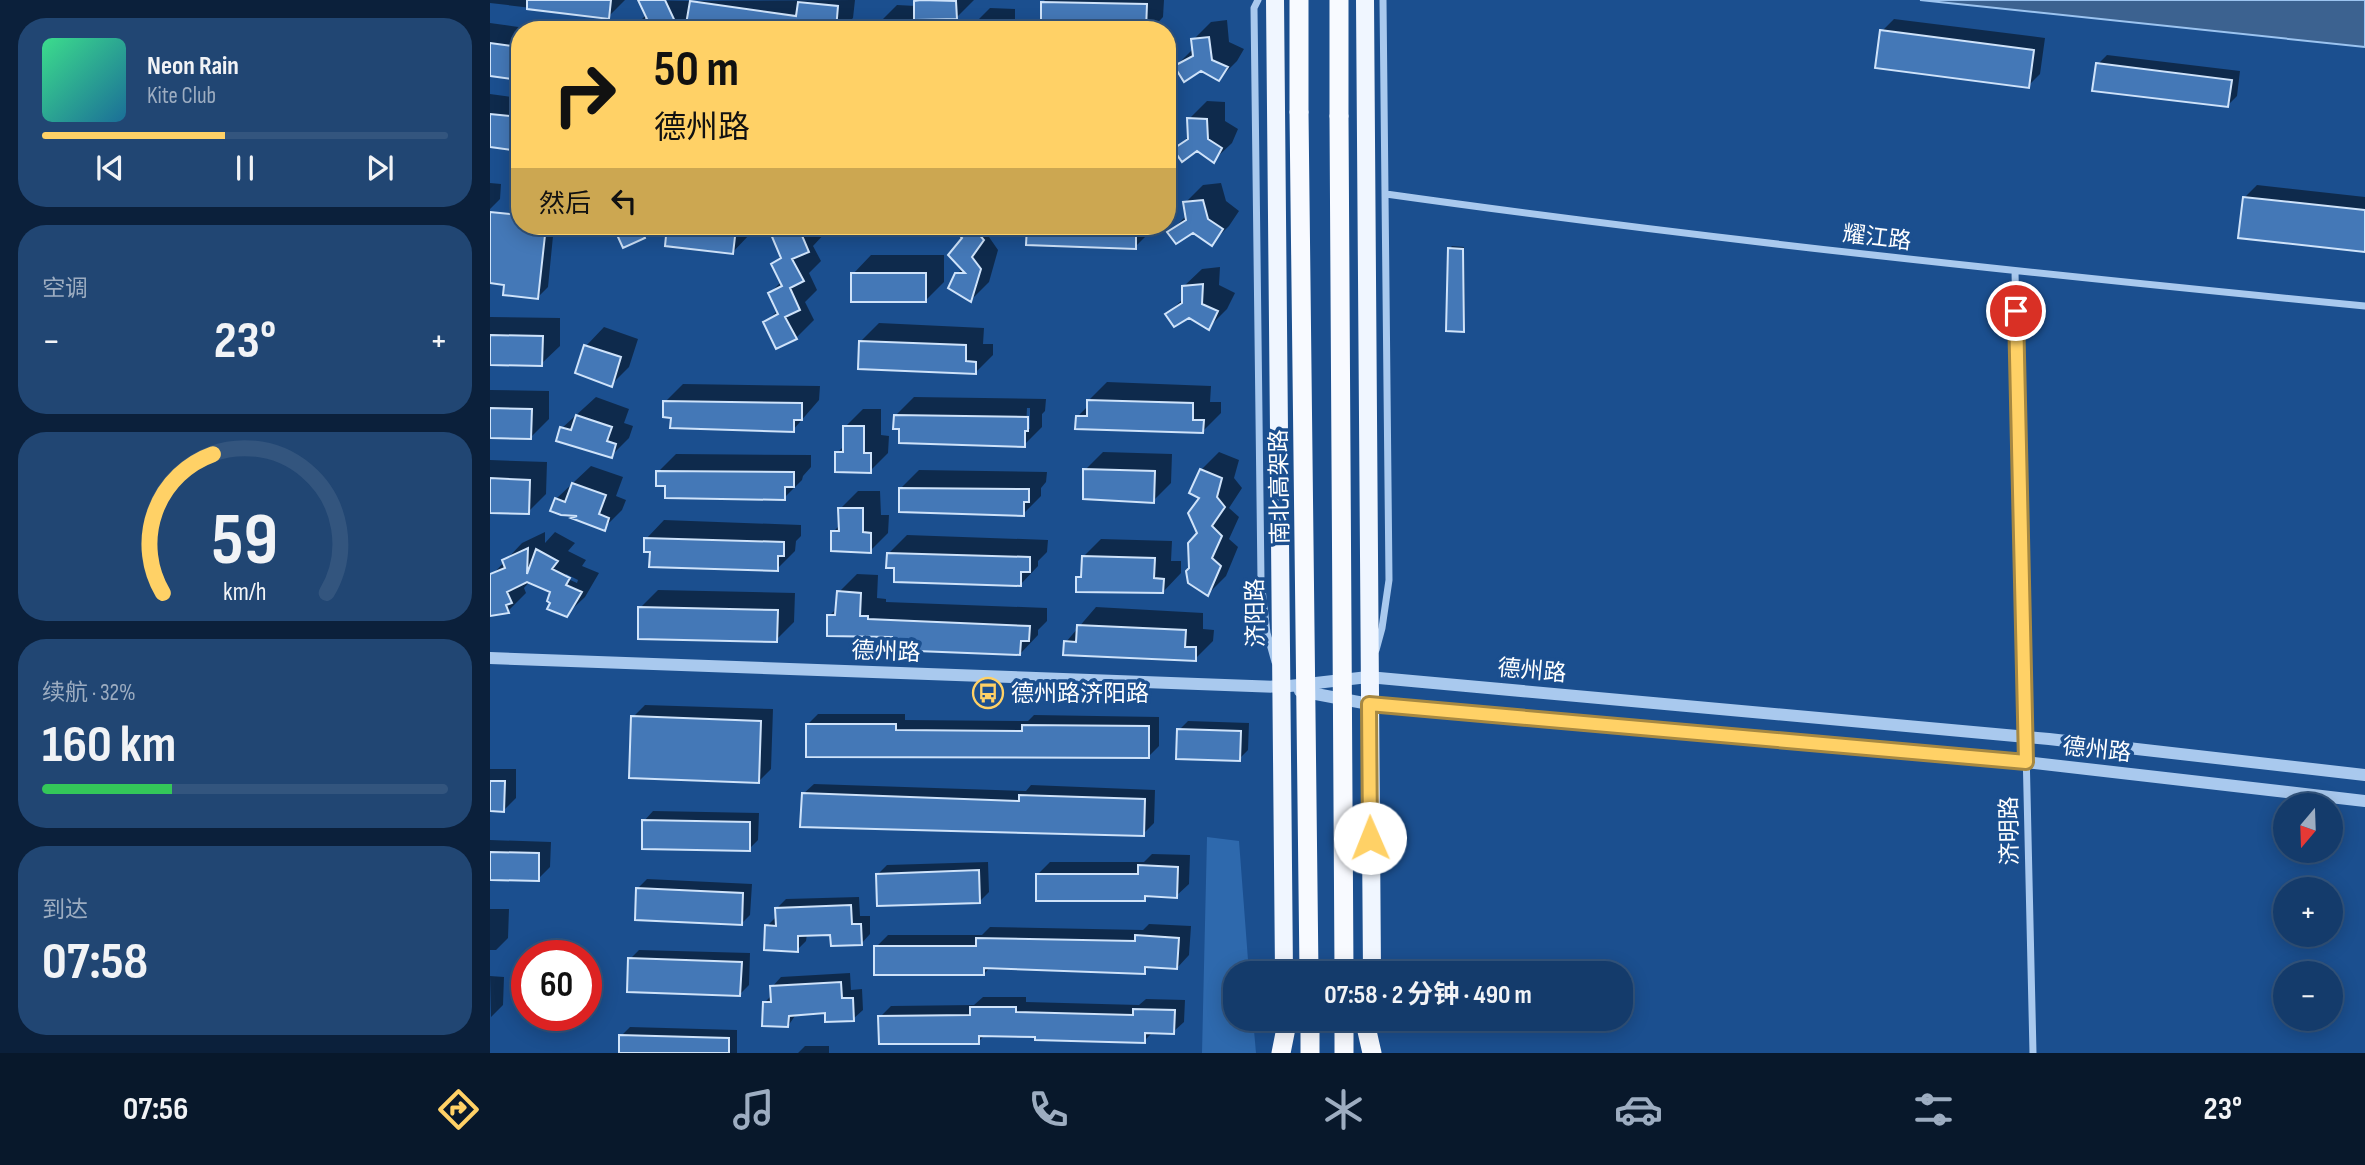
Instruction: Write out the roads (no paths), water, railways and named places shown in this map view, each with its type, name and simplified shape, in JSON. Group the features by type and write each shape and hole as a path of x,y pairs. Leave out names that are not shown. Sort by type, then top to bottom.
{"highway":[{"name":"南北高架路","path":"1299,0 1309,961"},
{"path":"1339,0 1344,961"},
{"path":"1302,961 1309,936"},
{"path":"1343,938 1349,961"},
{"path":"1283,1053 1285,1031"},
{"path":"1310,1031 1310,1053"},
{"path":"1344,1031 1344,1053"},
{"path":"1367,1031 1372,1053"}],"main road":[{"name":"济阳路","path":"1275,0 1284,961"},
{"path":"1365,0 1372,961"},
{"path":"1372,1031 1372,1053"}],"street":[{"path":"1258,0 1254,8 1261,580 1268,633 1281,687"},
{"path":"1368,677 1382,628 1390,580 1383,0"},
{"name":"耀江路","path":"1386,194 1551,217 2015,272 2365,306"},
{"name":"济明路","path":"2015,272 2033,1053"},
{"name":"德州路","path":"490,658 1281,687 1368,677 2025,737 2365,775"},
{"name":"德州路","path":"1281,687 1369,704 2026,762 2365,801"}],"place":[{"name":"德州路济阳路","path":"988,693"}]}
